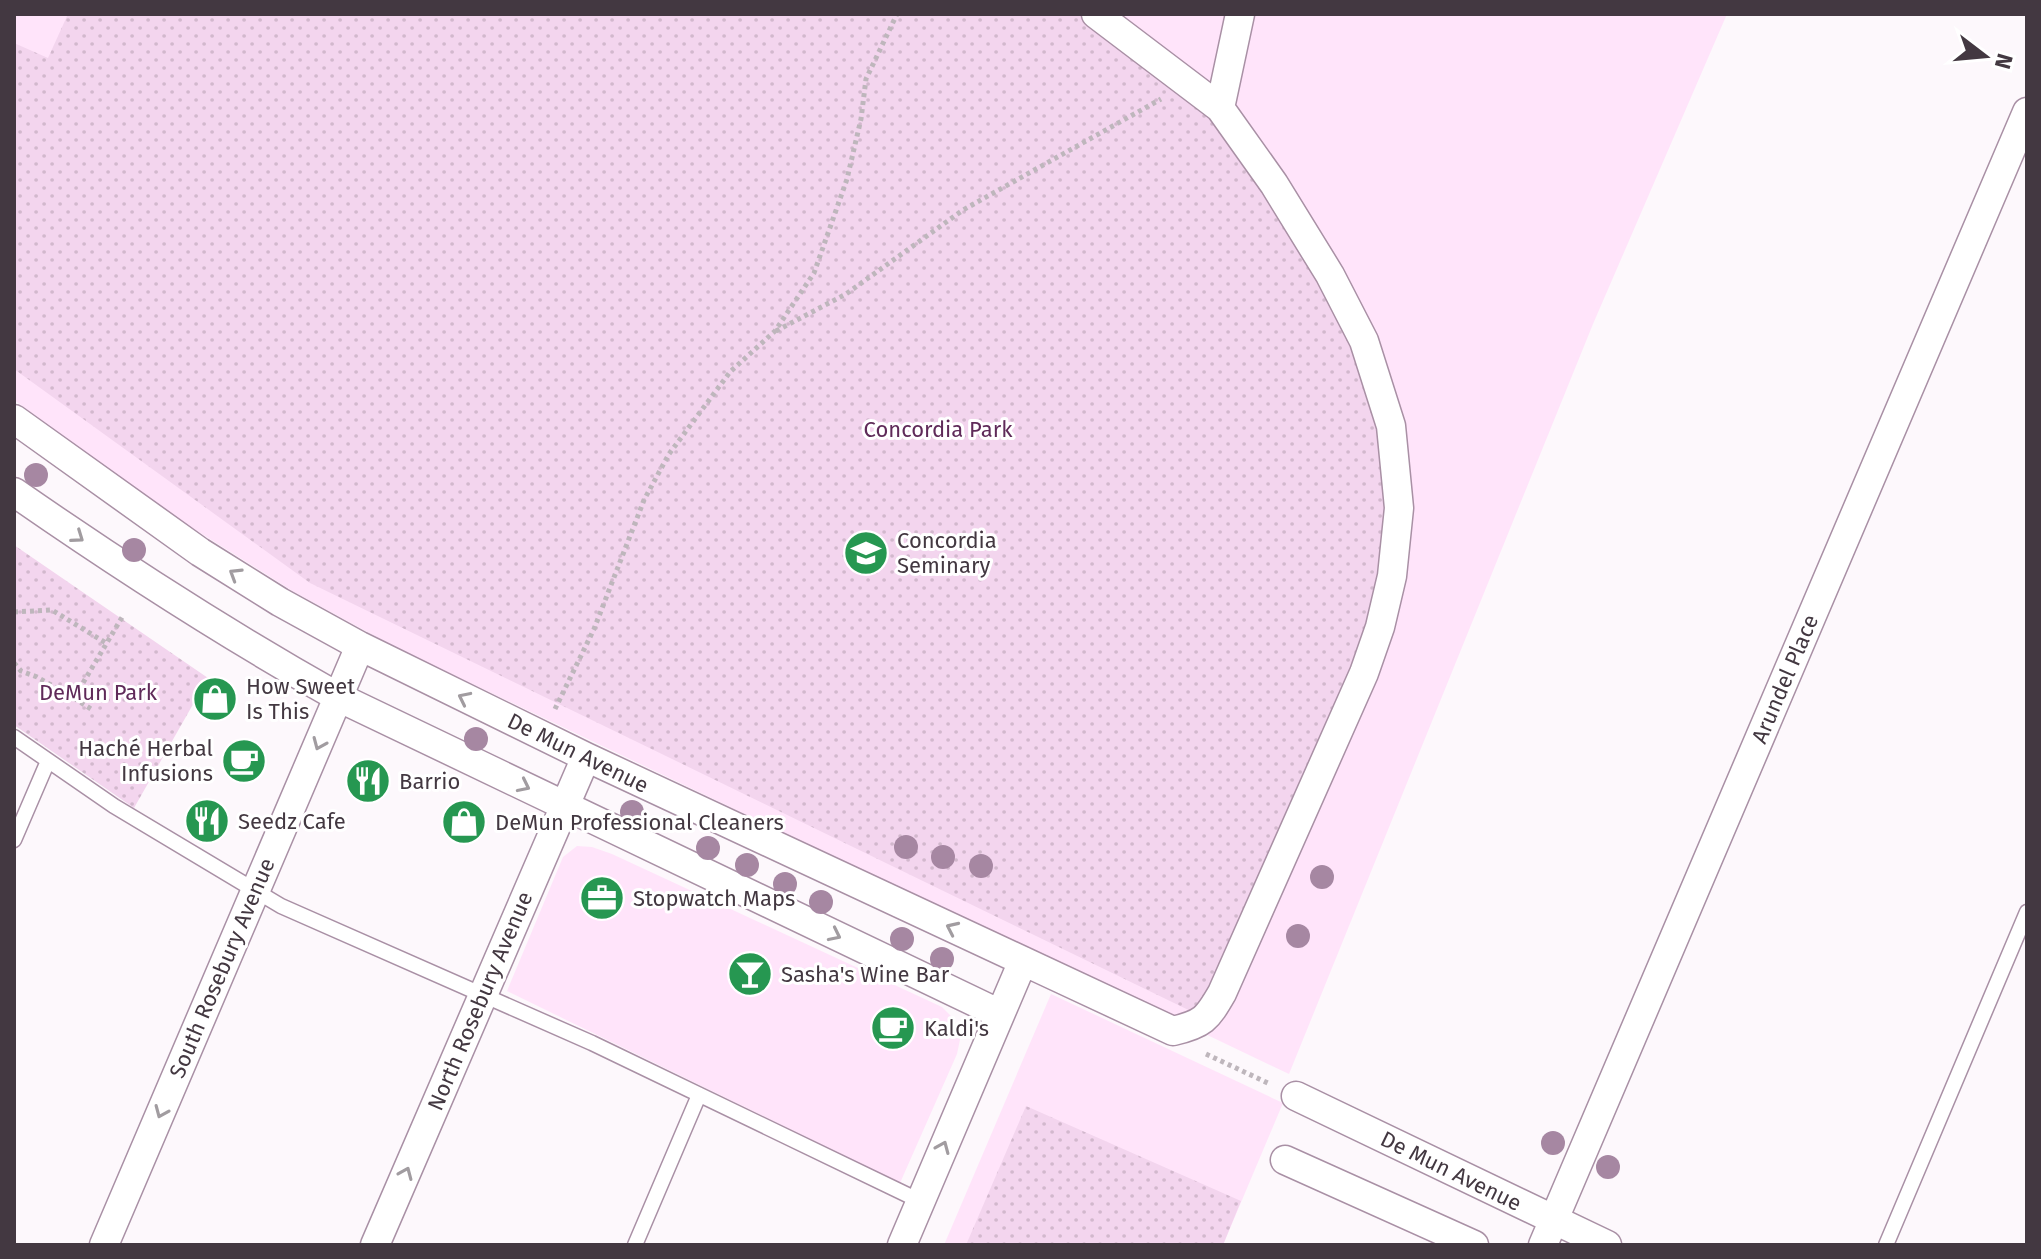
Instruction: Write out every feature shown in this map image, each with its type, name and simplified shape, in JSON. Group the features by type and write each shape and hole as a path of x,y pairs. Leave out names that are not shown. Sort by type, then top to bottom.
{"street":[{"path":"1096,14 1220,108 1274,184 1330,275 1364,341 1391,426 1399,508 1392,576 1380,627 1364,673 1222,993 1207,1019 1192,1027 1173,1031"},
{"path":"1220,108 1240,14"},
{"name":"Arundel Place","path":"1549,1233 2027,112"},
{"name":"De Mun Avenue","path":"14,419 200,552 280,602 360,646 586,757 1173,1031"},
{"path":"14,492 104,555 250,648 338,697 1000,1014"},
{"name":"South Rosebury Avenue","path":"104,1245 360,646"},
{"name":"North Rosebury Avenue","path":"375,1245 586,757"},
{"path":"902,1245 1023,961"},
{"name":"De Mun Avenue","path":"1296,1096 1549,1233 1607,1245"},
{"path":"1285,1160 1474,1245"}],"lane":[{"path":"14,737 114,806 281,906 484,993 920,1201"},
{"path":"14,840 48,761"},
{"path":"1886,1245 2027,912"},
{"path":"635,1245 699,1095"}],"path":[{"path":"551,716 594,629 644,500 669,454 730,372 775,331 814,273 847,179 866,79 897,14"},
{"path":"775,331 846,294 963,210 1188,85"},
{"path":"14,612 52,610 106,643"},
{"path":"74,698 124,614"},
{"path":"14,663 21,671 37,677 94,711"},
{"path":"1173,1031 1203,1052 1296,1096"}],"shaded area":[{"name":"Concordia Park","path":"14,14 1727,14 1593,324 1289,1074 393,646 294,592 170,514 14,400"},
{"path":"577,846 612,854 942,1007 954,1019 961,1035 957,1054 900,1183 507,991 563,857"},
{"path":"1051,994 1283,1103 1223,1245 944,1245"}],"green space":[{"name":"Concordia Park","path":"68,14 1096,14 1188,85 1274,184 1391,426 1392,576 1207,1019 310,583 14,369 14,43 48,58"},
{"name":"DeMun Park","path":"14,545 208,678 134,808 14,725"},
{"path":"1026,1106 1241,1201 1223,1245 966,1245"}],"place":[{"name":"Concordia Seminary","path":"866,553"},
{"name":"How Sweet Is This","path":"215,699"},
{"name":"Haché Herbal Infusions","path":"244,761"},
{"name":"Barrio","path":"368,781"},
{"name":"Seedz Cafe","path":"207,821"},
{"name":"DeMun Professional Cleaners","path":"464,822"},
{"name":"Stopwatch Maps","path":"602,898"},
{"name":"Sasha's Wine Bar","path":"750,974"},
{"name":"Kaldi's","path":"893,1028"}]}
